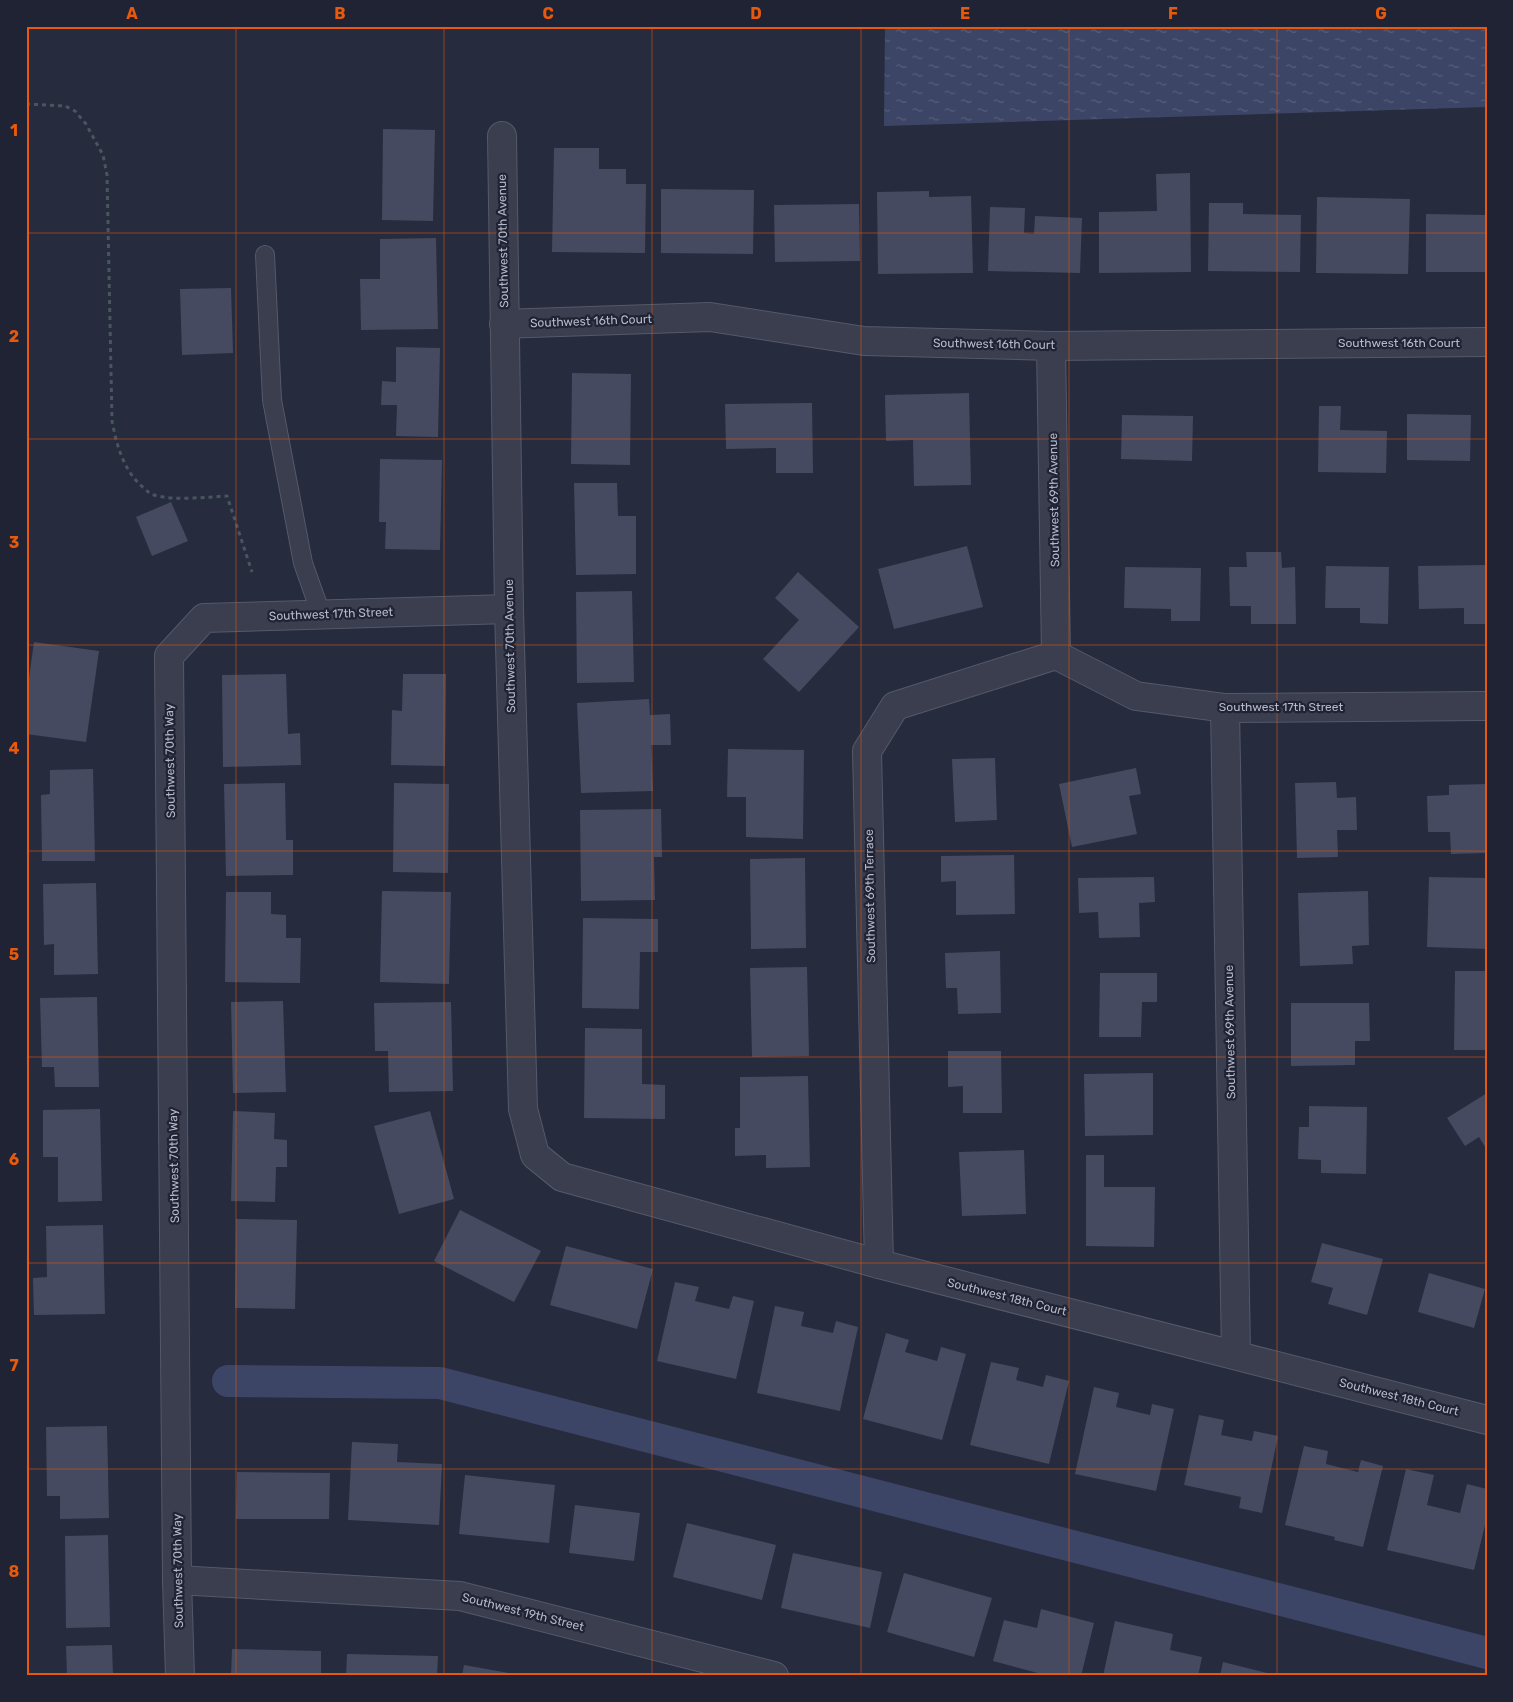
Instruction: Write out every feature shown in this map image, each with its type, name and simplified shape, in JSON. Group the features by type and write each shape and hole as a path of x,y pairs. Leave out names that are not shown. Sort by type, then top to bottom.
{"street":[{"name":"Southwest 70th Avenue","path":"502,136 509,609 523,1109 535,1155"},
{"name":"Southwest 16th Court","path":"504,324 710,317 864,341 1051,346 1487,342"},
{"name":"Southwest 69th Avenue","path":"1051,346 1056,655"},
{"name":"Southwest 17th Street","path":"169,656 204,618 509,609"},
{"name":"Southwest 17th Street","path":"1056,655 1136,696 1225,708 1487,706"},
{"name":"Southwest 69th Terrace","path":"879,1264 867,752 895,706 1056,655"},
{"name":"Southwest 70th Way","path":"169,656 180,1676"},
{"name":"Southwest 69th Avenue","path":"1225,708 1236,1356"},
{"name":"Southwest 18th Court","path":"535,1155 562,1177 879,1264 1487,1420"},
{"name":"Southwest 19th Street","path":"178,1580 460,1596 774,1676"}],"lane":[{"path":"265,255 272,400 303,563 321,614"}],"path":[{"path":"26,104 65,106 75,111 86,124 103,155 107,175 112,422 126,468 140,485 152,495 166,498 227,496 252,572"}],"water":[{"path":"885,26 1487,26 1487,107 884,126"}],"building":[{"path":"383,129 435,130 433,221 382,220"},
{"path":"554,148 599,148 599,169 626,169 626,184 646,184 645,253 552,252"},
{"path":"1190,173 1191,272 1099,273 1099,212 1157,211 1156,174"},
{"path":"661,189 754,190 753,254 661,253"},
{"path":"929,191 929,197 971,196 973,273 878,274 877,192"},
{"path":"1317,197 1410,199 1408,274 1316,273"},
{"path":"1209,203 1243,203 1243,214 1301,215 1300,272 1208,271"},
{"path":"859,204 860,261 775,262 774,205"},
{"path":"990,207 1025,208 1024,233 1034,234 1035,216 1082,218 1080,273 988,271"},
{"path":"1426,214 1487,215 1487,272 1426,272"},
{"path":"436,238 438,329 361,330 360,279 380,279 380,239"},
{"path":"231,288 233,353 182,355 180,289"},
{"path":"396,347 440,348 438,437 396,436 397,405 381,405 382,381 396,382"},
{"path":"572,373 631,374 630,465 571,464"},
{"path":"969,393 971,485 914,486 913,440 886,441 885,395"},
{"path":"812,403 813,473 776,473 776,448 726,449 725,404"},
{"path":"1319,406 1341,406 1340,430 1387,431 1386,473 1318,472"},
{"path":"1407,414 1471,415 1470,461 1407,460"},
{"path":"1122,415 1193,416 1192,461 1121,459"},
{"path":"380,459 442,460 440,550 385,549 386,522 379,522"},
{"path":"574,483 617,483 618,516 636,516 636,574 576,575"},
{"path":"171,502 188,541 152,556 136,517"},
{"path":"967,546 983,607 894,629 878,569"},
{"path":"1246,552 1281,552 1282,568 1295,567 1296,624 1251,624 1251,606 1230,606 1229,567 1247,567"},
{"path":"1487,565 1487,624 1464,624 1464,608 1419,609 1418,566"},
{"path":"1326,566 1389,567 1388,624 1360,623 1360,608 1325,608"},
{"path":"1125,567 1201,568 1200,621 1171,621 1171,609 1124,608"},
{"path":"798,572 859,627 799,692 763,659 799,620 775,598"},
{"path":"632,591 634,682 577,683 576,592"},
{"path":"34,642 99,651 86,742 26,734 26,699"},
{"path":"286,674 288,734 300,733 301,765 223,767 222,675"},
{"path":"403,674 446,674 445,766 391,765 392,710 402,711"},
{"path":"649,699 650,715 670,714 671,745 651,745 653,791 581,793 577,703"},
{"path":"728,749 804,750 803,839 746,837 746,797 727,797"},
{"path":"995,758 997,820 955,822 952,759"},
{"path":"1136,768 1141,794 1129,796 1137,834 1072,847 1059,784"},
{"path":"93,769 95,861 42,861 41,795 50,794 50,770"},
{"path":"1336,782 1337,798 1356,797 1357,830 1337,830 1338,857 1297,858 1295,783"},
{"path":"285,783 286,840 293,840 293,875 226,876 224,784"},
{"path":"394,783 449,784 448,873 393,872"},
{"path":"1487,784 1487,853 1451,854 1450,832 1428,832 1427,796 1449,795 1449,785"},
{"path":"661,809 662,857 654,857 655,900 581,901 580,810"},
{"path":"1014,855 1015,914 956,915 956,881 941,882 941,856"},
{"path":"805,858 806,948 751,949 750,859"},
{"path":"1154,877 1155,902 1139,903 1140,937 1099,938 1098,912 1079,913 1078,878"},
{"path":"1429,877 1487,878 1487,949 1427,947"},
{"path":"96,883 98,974 54,975 54,944 44,945 43,884"},
{"path":"382,891 451,892 449,984 380,982"},
{"path":"1368,891 1369,945 1352,946 1353,964 1300,966 1298,893"},
{"path":"226,892 271,892 271,914 286,915 286,938 301,938 300,983 225,982"},
{"path":"583,918 658,919 658,952 640,952 639,1009 582,1008"},
{"path":"1000,951 1001,1013 958,1014 957,988 946,988 945,953"},
{"path":"807,967 809,1056 752,1057 750,968"},
{"path":"1455,971 1487,971 1487,1050 1454,1050"},
{"path":"1100,973 1157,973 1157,1002 1142,1002 1141,1037 1099,1037"},
{"path":"97,997 99,1087 55,1087 54,1067 42,1067 40,998"},
{"path":"283,1001 286,1092 233,1093 231,1002"},
{"path":"451,1002 453,1091 389,1092 388,1051 375,1051 374,1003"},
{"path":"1291,1003 1369,1003 1370,1041 1355,1041 1355,1065 1291,1066"},
{"path":"585,1028 642,1029 642,1084 665,1085 665,1119 584,1118"},
{"path":"948,1051 1001,1051 1002,1113 963,1113 963,1086 948,1087"},
{"path":"1153,1073 1153,1135 1085,1136 1084,1074"},
{"path":"808,1076 810,1167 766,1168 766,1155 735,1156 735,1128 740,1128 740,1077"},
{"path":"1487,1093 1487,1150 1479,1137 1465,1146 1447,1118"},
{"path":"1309,1106 1367,1107 1366,1174 1321,1173 1321,1160 1298,1159 1299,1127 1309,1127"},
{"path":"100,1109 102,1201 58,1202 58,1157 43,1157 43,1110"},
{"path":"233,1111 275,1113 274,1139 287,1140 287,1167 276,1167 275,1202 231,1201"},
{"path":"430,1111 454,1199 399,1214 374,1126"},
{"path":"1024,1150 1026,1214 962,1216 959,1152"},
{"path":"1086,1155 1104,1155 1104,1187 1155,1187 1154,1247 1086,1246"},
{"path":"460,1210 541,1251 514,1302 434,1261"},
{"path":"236,1219 297,1220 295,1309 235,1308"},
{"path":"103,1225 105,1314 34,1315 33,1278 47,1277 46,1226"},
{"path":"1322,1243 1383,1259 1367,1315 1328,1304 1333,1288 1311,1282"},
{"path":"566,1246 653,1269 637,1329 550,1305"},
{"path":"1429,1273 1485,1289 1474,1328 1418,1312"},
{"path":"675,1282 699,1287 695,1301 729,1309 733,1296 754,1301 736,1379 657,1361"},
{"path":"775,1306 804,1312 801,1326 833,1333 836,1321 858,1327 840,1411 757,1393"},
{"path":"886,1333 909,1340 905,1352 937,1361 941,1347 966,1354 942,1440 863,1419"},
{"path":"991,1362 1019,1368 1016,1380 1043,1387 1046,1375 1069,1381 1049,1464 970,1445"},
{"path":"1094,1387 1119,1393 1116,1407 1150,1415 1152,1404 1174,1409 1156,1491 1075,1474"},
{"path":"1199,1415 1224,1420 1221,1435 1252,1441 1254,1431 1278,1436 1262,1513 1239,1508 1241,1497 1184,1485"},
{"path":"107,1426 109,1518 60,1519 60,1496 47,1496 46,1427"},
{"path":"352,1442 398,1444 397,1462 442,1464 439,1525 348,1520"},
{"path":"1304,1446 1328,1451 1326,1464 1358,1472 1361,1460 1383,1466 1363,1547 1334,1540 1335,1537 1285,1525"},
{"path":"1406,1469 1434,1475 1427,1505 1460,1513 1467,1484 1487,1489 1487,1517 1474,1570 1387,1550"},
{"path":"237,1472 330,1473 329,1519 236,1519"},
{"path":"465,1475 555,1485 549,1543 459,1534"},
{"path":"575,1505 640,1513 634,1561 569,1553"},
{"path":"687,1523 776,1545 762,1600 673,1577"},
{"path":"108,1535 110,1627 66,1628 65,1536"},
{"path":"793,1553 882,1572 870,1628 781,1608"},
{"path":"904,1573 992,1598 974,1657 887,1632"},
{"path":"1041,1609 1094,1623 1081,1676 1049,1676 993,1661 1004,1620 1037,1628"},
{"path":"1115,1621 1173,1634 1170,1650 1202,1657 1198,1676 1103,1676"},
{"path":"112,1645 113,1676 67,1676 66,1646"},
{"path":"232,1649 321,1651 321,1676 231,1676"},
{"path":"347,1654 438,1656 437,1676 346,1676"},
{"path":"1223,1662 1275,1675 1275,1676 1220,1676"},
{"path":"464,1665 519,1675 519,1676 462,1676"}],"waterway":[{"path":"228,1381 440,1383 1487,1653"}]}
